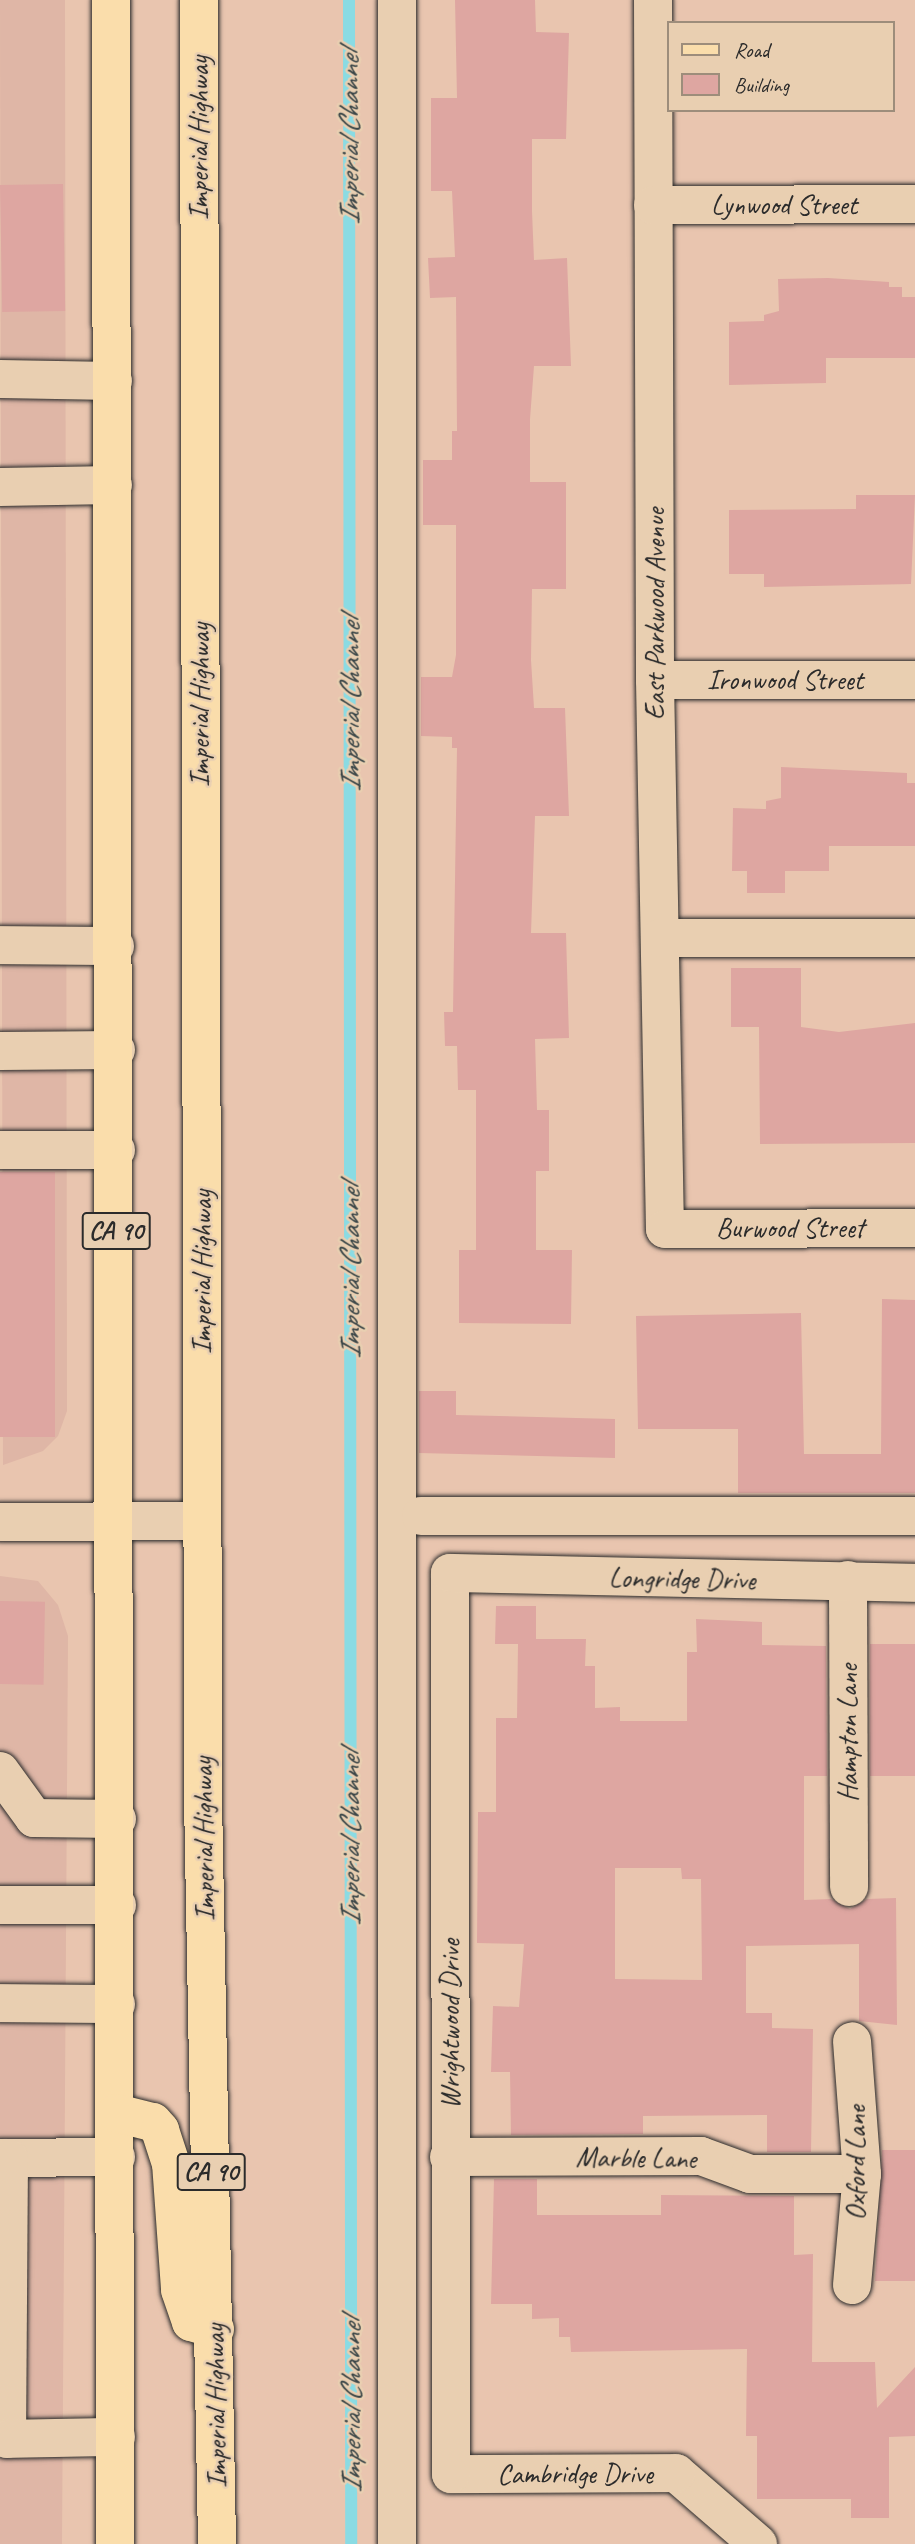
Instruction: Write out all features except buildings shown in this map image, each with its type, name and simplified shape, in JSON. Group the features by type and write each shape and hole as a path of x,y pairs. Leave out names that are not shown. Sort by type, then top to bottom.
{"main road":[{"name":"CA 90","path":"111,0 117,1522 115,2544"},
{"name":"Imperial Highway","path":"199,0 204,1889 215,2329 217,2544"},
{"path":"116,2113 153,2122 160,2130 171,2163 180,2290 191,2322 215,2329"}],"street":[{"path":"397,0 397,2544"},
{"name":"East Parkwood Avenue","path":"653,0 655,680 665,1229"},
{"name":"Lynwood Street","path":"653,205 915,204"},
{"path":"0,379 113,381"},
{"path":"0,487 113,485"},
{"name":"Ironwood Street","path":"655,680 915,680"},
{"path":"660,938 915,938"},
{"path":"0,945 115,946"},
{"path":"0,1051 116,1050"},
{"path":"0,1150 116,1150"},
{"name":"Burwood Street","path":"665,1229 915,1228"},
{"path":"421,1516 915,1516"},
{"path":"0,1522 202,1521"},
{"name":"Longridge Drive","path":"450,1573 915,1583"},
{"name":"Wrightwood Drive","path":"450,1573 451,2474"},
{"name":"Hampton Lane","path":"848,1580 849,1886"},
{"path":"0,1771 34,1818 117,1819"},
{"path":"0,1905 117,1905"},
{"path":"0,2003 116,2004"},
{"name":"Oxford Lane","path":"852,2041 862,2174 852,2285"},
{"name":"Marble Lane","path":"449,2157 701,2156 750,2174 862,2174"},
{"path":"116,2157 4,2158 7,2439 116,2437"},
{"name":"Cambridge Drive","path":"451,2474 676,2473 758,2544"}],"shaded area":[{"path":"0,0 65,0 67,1411 58,1436 43,1451 3,1465"},
{"path":"0,1576 38,1581 58,1605 68,1636 62,2544 0,2544"}],"waterway":[{"name":"Imperial Channel","path":"349,0 351,2544"}]}
